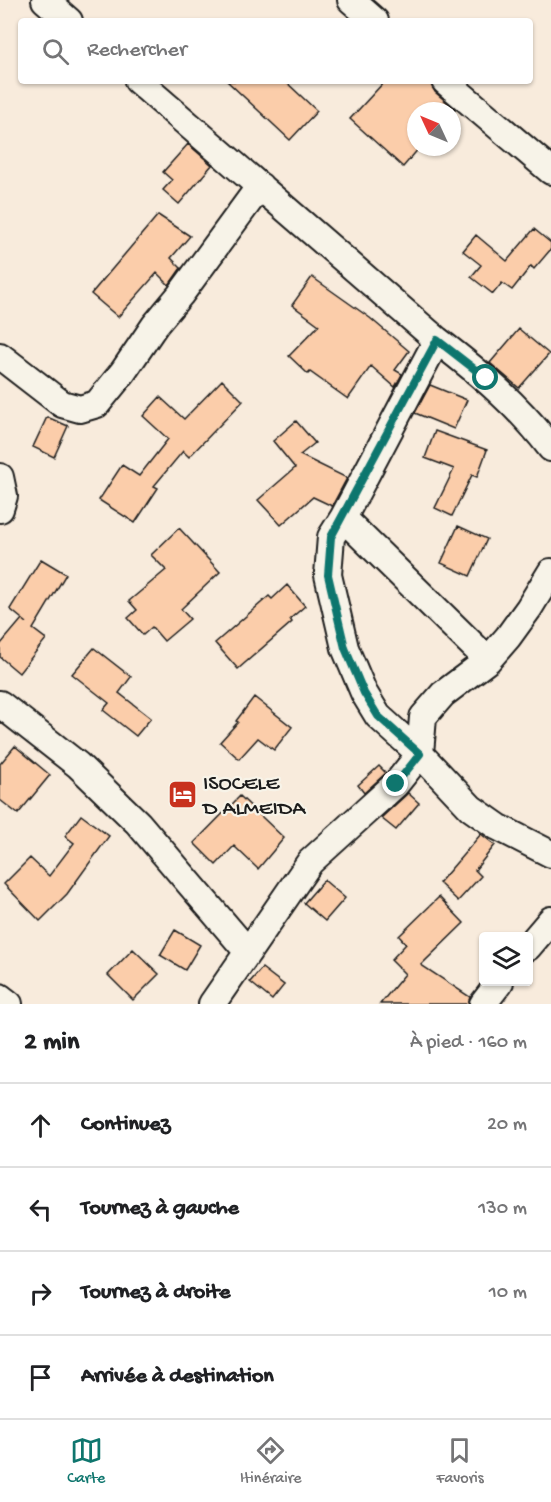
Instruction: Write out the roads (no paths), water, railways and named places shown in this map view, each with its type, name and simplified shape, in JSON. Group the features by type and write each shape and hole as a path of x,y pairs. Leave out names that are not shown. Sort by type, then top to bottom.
{"street":[{"path":"45,0 66,18"},
{"path":"351,0 372,18"},
{"path":"141,84 437,340 486,378 529,420 551,448"},
{"path":"450,84 551,171"},
{"path":"0,356 62,404 80,409 97,404 260,186"},
{"path":"437,340 331,537 328,575 345,648 364,693 378,716 420,754 471,808 498,827 551,854"},
{"path":"0,477 4,496 0,509"},
{"path":"343,518 488,660"},
{"path":"212,1004 310,862 396,784 420,754 423,717 443,694 488,660 514,630 551,572"},
{"path":"0,704 78,765 138,823 248,952"},
{"path":"533,941 551,920"},
{"path":"483,1004 496,986"},
{"path":"0,997 9,1004"}],"place":[{"name":"ISOCELE D ALMEIDA","path":"182,794"}]}
